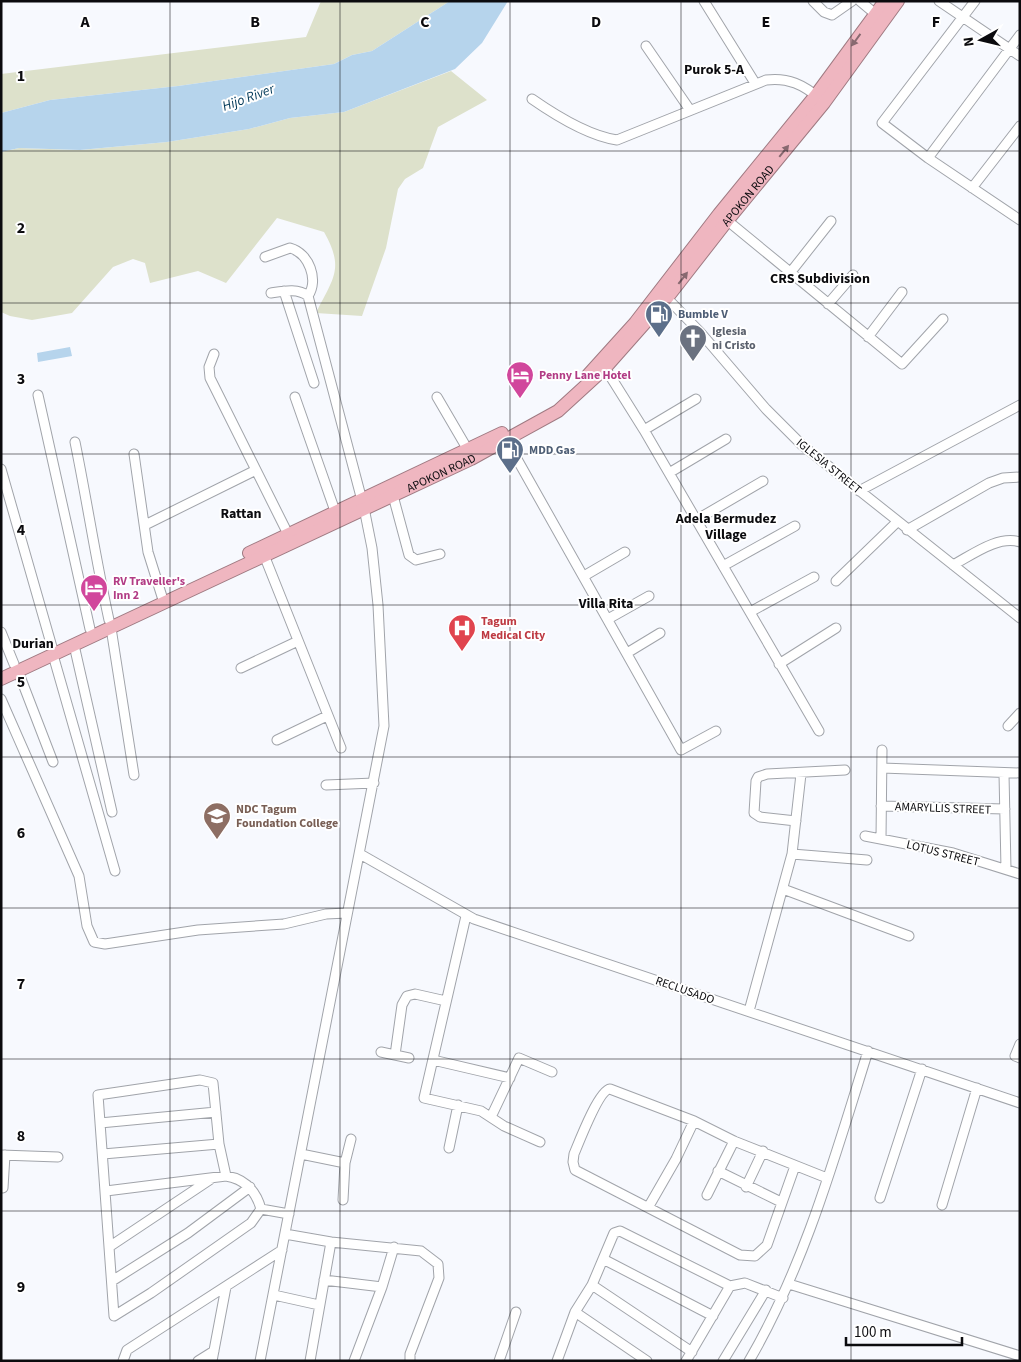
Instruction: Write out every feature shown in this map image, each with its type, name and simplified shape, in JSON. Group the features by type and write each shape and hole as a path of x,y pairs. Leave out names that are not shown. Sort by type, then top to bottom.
{"highway":[{"name":"APOKON ROAD","path":"880,18 885,1"},
{"name":"APOKON ROAD","path":"290,538 335,511 392,492 504,436 554,405 603,364 635,323 663,295 723,217 820,99 880,18 898,1"},
{"name":"APOKON ROAD","path":"392,492 468,450 504,436"},
{"name":"APOKON ROAD","path":"53,651 74,645 110,624 363,503"},
{"name":"APOKON ROAD","path":"1,679 16,667 53,651 90,629 110,624"},
{"name":"APOKON ROAD","path":"1,669 16,667"}],"street":[{"path":"704,1 755,83"},
{"path":"813,1 824,12 832,15 852,1"},
{"path":"860,1 880,18"},
{"path":"939,1 1020,56"},
{"path":"975,1 882,122 928,158 1019,218"},
{"path":"928,158 1020,36"},
{"path":"646,46 690,110"},
{"path":"532,99 565,119 605,138 617,140 755,83 784,79 794,81 820,99"},
{"path":"972,188 1020,126"},
{"path":"723,217 902,364 943,319"},
{"path":"790,273 831,221"},
{"path":"265,257 290,248 303,254 311,272 313,286 308,296"},
{"path":"828,304 853,275"},
{"path":"284,291 314,383"},
{"path":"260,1361 374,783 384,719 376,575 363,503 308,296 303,292 284,291 271,293"},
{"path":"868,337 902,292"},
{"name":"IGLESIA STREET","path":"663,295 706,339 784,428 858,491 1020,618"},
{"path":"214,354 209,367 210,378 290,538"},
{"path":"603,364 644,430 819,732"},
{"path":"38,395 90,629"},
{"path":"295,397 335,511"},
{"path":"437,397 468,450"},
{"path":"644,430 696,399"},
{"path":"858,491 1020,405"},
{"path":"504,436 681,750 716,731"},
{"path":"669,473 726,439"},
{"path":"75,442 92,525 95,557 110,624 134,775"},
{"path":"134,454 148,552 162,599"},
{"path":"1,469 115,871"},
{"path":"145,525 256,470"},
{"path":"907,530 989,483 1003,478 1020,477"},
{"path":"696,520 763,481"},
{"path":"392,492 409,555 416,560 440,554"},
{"path":"836,581 898,522"},
{"path":"723,566 795,526"},
{"path":"953,565 994,543 1010,540 1020,542"},
{"path":"263,552 341,748"},
{"path":"584,576 625,552"},
{"path":"750,612 814,576"},
{"path":"608,619 649,596"},
{"path":"780,664 836,628"},
{"path":"1,632 53,762"},
{"path":"627,652 660,633"},
{"path":"241,668 298,641"},
{"path":"74,645 112,812"},
{"path":"1,699 79,876 87,926 94,942 105,944 198,930 284,924 326,914 347,913"},
{"path":"1008,726 1020,713"},
{"path":"276,740 328,716"},
{"path":"881,839 882,750"},
{"path":"882,768 1004,774 1020,773"},
{"path":"796,821 760,817 754,813 758,777 767,774 801,774 845,770"},
{"path":"749,1011 792,854 801,774"},
{"path":"1004,774 1006,869"},
{"path":"326,785 374,783"},
{"name":"AMARYLLIS STREET","path":"881,806 1005,809"},
{"name":"LOTUS STREET","path":"865,836 953,853 1020,874"},
{"name":"RECLUSADO","path":"360,854 466,916 1020,1103"},
{"path":"792,854 867,860"},
{"path":"783,889 909,936"},
{"path":"466,916 424,1098 481,1111 540,1142"},
{"path":"395,1055 402,1005 406,996 415,994 446,1000"},
{"path":"1017,1057 1020,1044"},
{"path":"749,1361 789,1284 828,1178 868,1051"},
{"path":"381,1052 409,1058"},
{"path":"490,1117 519,1058 552,1072"},
{"path":"433,1060 510,1078"},
{"path":"880,1198 922,1070"},
{"path":"226,1176 219,1144 213,1083 200,1080 98,1095 104,1154 114,1316 251,1224 261,1209"},
{"path":"942,1205 977,1088"},
{"path":"795,1166 769,1240 759,1254 752,1256 740,1255 574,1168 574,1154 606,1089 615,1090 694,1121 734,1141 828,1178"},
{"path":"449,1148 458,1105"},
{"path":"100,1123 216,1112"},
{"path":"649,1206 676,1159 694,1121"},
{"path":"343,1200 345,1164 351,1139"},
{"path":"707,1195 734,1141"},
{"path":"104,1154 219,1144"},
{"path":"746,1187 763,1151"},
{"path":"301,1154 345,1164"},
{"path":"3,1188 3,1155 58,1156"},
{"path":"718,1171 746,1187 781,1202"},
{"path":"106,1191 214,1176 236,1177 250,1187 261,1209"},
{"path":"109,1246 214,1176"},
{"path":"112,1281 188,1233 250,1187"},
{"path":"261,1209 289,1214"},
{"path":"557,1361 575,1312 592,1285 614,1233 620,1231 730,1286 745,1283 783,1298"},
{"path":"285,1234 331,1242 421,1251 434,1260 439,1268 439,1278 410,1354 410,1361"},
{"path":"310,1361 331,1242"},
{"path":"354,1361 382,1287 394,1247"},
{"path":"123,1361 127,1350 282,1250"},
{"path":"603,1259 713,1316"},
{"path":"324,1280 382,1287"},
{"path":"789,1284 1020,1356"},
{"path":"592,1285 692,1352"},
{"path":"686,1361 730,1286"},
{"path":"212,1361 226,1287"},
{"path":"723,1361 766,1290"},
{"path":"274,1295 319,1304"},
{"path":"500,1361 516,1312"},
{"path":"575,1312 647,1361"},
{"path":"198,1361 214,1350"}],"green space":[{"path":"321,1 450,1 372,51 352,55 334,64 178,86 50,100 1,113 1,74 306,37"},
{"path":"451,71 487,100 438,127 423,168 405,179 398,189 386,248 362,316 316,313 332,282 334,273 334,255 330,245 324,232 277,218 226,283 198,271 150,283 145,263 133,259 113,267 72,313 32,320 10,316 1,312 1,152 19,148 80,150 167,142 249,129 290,118 344,112"}],"water":[{"name":"Hijo River","path":"450,1 508,1 482,43 455,69 344,112 290,118 249,129 167,142 80,150 19,148 1,152 1,113 50,100 178,86 334,64 352,55 372,51"},
{"path":"70,347 72,356 38,362 37,353"}],"place":[{"name":"Bumble V","path":"659,338"},
{"name":"Iglesia ni Cristo","path":"693,362"},
{"name":"Penny Lane Hotel","path":"520,399"},
{"name":"MDD Gas","path":"510,474"},
{"name":"RV Traveller's Inn 2","path":"94,612"},
{"name":"Tagum Medical City","path":"462,652"},
{"name":"NDC Tagum Foundation College","path":"217,840"}],"district":[{"name":"Purok 5-A","path":"714,69"},
{"name":"CRS Subdivision","path":"820,278"},
{"name":"Rattan","path":"241,513"},
{"name":"Adela Bermudez Village","path":"726,526"},
{"name":"Villa Rita","path":"606,603"},
{"name":"Durian","path":"33,643"}]}
